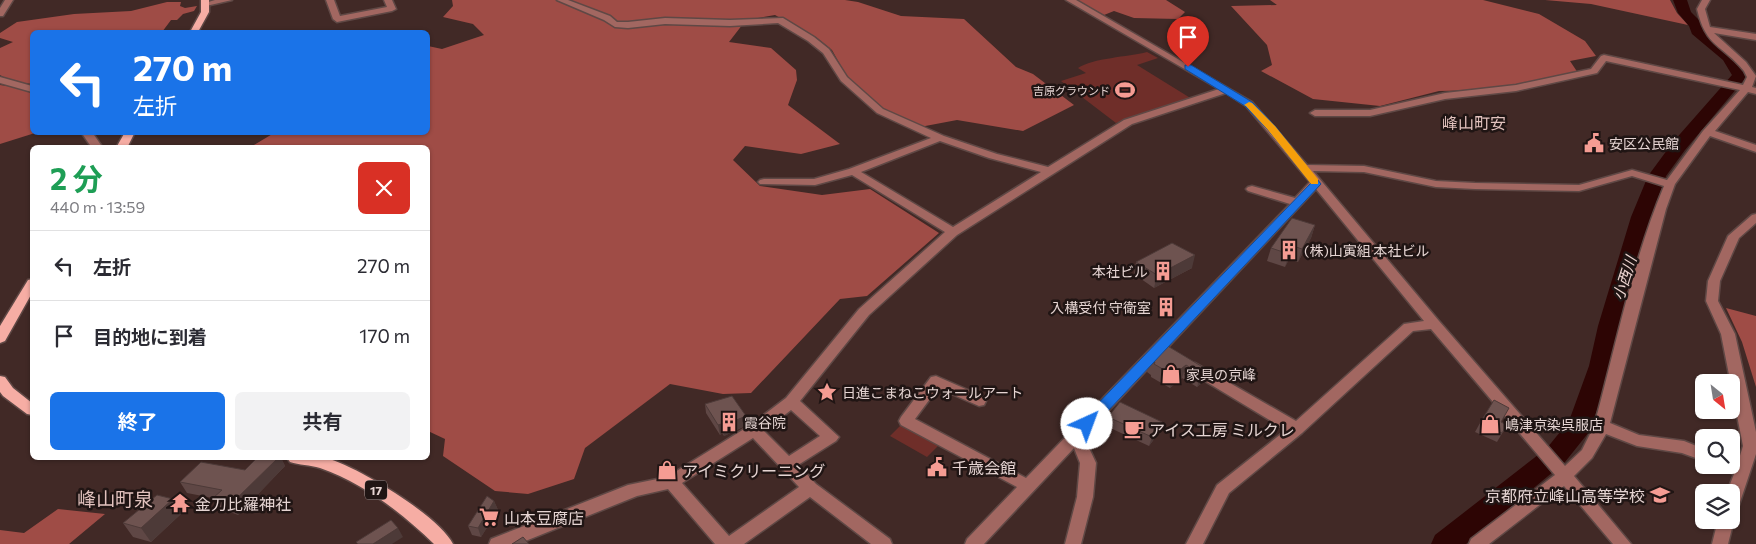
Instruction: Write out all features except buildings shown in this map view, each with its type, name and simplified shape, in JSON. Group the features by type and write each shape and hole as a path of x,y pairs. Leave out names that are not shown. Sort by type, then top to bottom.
{"main road":[{"path":"195,30 211,2"},
{"path":"0,338 30,286"},
{"path":"0,381 8,392 30,408"},
{"name":"17","path":"306,460 323,463 363,481 411,514 445,544"}],"street":[{"path":"0,14 9,0"},
{"path":"211,2 228,0"},
{"path":"330,0 337,19 392,8 388,0"},
{"path":"561,0 607,18 614,24 628,25 665,21 730,23 780,20 826,51 844,79 880,110 897,120 940,138 993,156 1049,171"},
{"path":"1070,0 1248,104 1271,128 1434,324 1623,544"},
{"path":"1477,544 1564,476 1587,454 1602,426 1646,256 1660,209 1670,184 1708,132 1751,90 1752,68 1716,40 1707,29 1701,9 1706,0"},
{"path":"1707,29 1756,37"},
{"path":"1316,113 1370,113 1445,96 1516,88 1594,71 1604,58 1751,90"},
{"path":"0,80 30,88"},
{"path":"497,544 524,535 634,490 671,482 719,450 754,430 791,402 864,312 953,232 1128,122 1227,90"},
{"path":"1708,132 1756,149"},
{"path":"764,182 815,182 853,171 940,138"},
{"path":"1304,168 1364,169 1410,180 1475,186 1579,188 1632,174 1670,184"},
{"path":"853,171 953,232"},
{"path":"973,544 1316,184"},
{"path":"1252,189 1297,202"},
{"path":"1739,484 1751,446 1743,399 1728,334 1712,301 1714,281 1734,236 1756,217"},
{"path":"1194,544 1223,489 1298,429 1410,327 1434,324"},
{"path":"1159,348 1298,429"},
{"path":"979,401 936,381 906,420 1028,486"},
{"path":"788,464 831,437 791,402"},
{"path":"1602,426 1637,440 1684,447 1695,451"},
{"path":"754,430 810,488 884,544"},
{"path":"1073,544 1085,496 1088,463 1076,436"},
{"path":"1740,470 1744,471"},
{"path":"671,482 725,544"},
{"path":"731,544 810,488"},
{"path":"1720,544 1724,529"}],"shaded area":[{"path":"452,0 845,0 858,2 901,16 964,19 1016,67 1033,74 1074,105 1023,131 957,120 920,127 882,110 848,79 832,50 817,38 775,15 746,20 729,42 771,48 796,70 797,80 788,105 840,144 801,154 745,146 733,160 760,186 822,195 870,189 939,233 867,296 840,299 751,393 723,394 670,384 585,448 574,479 528,494 495,491 443,456 445,439 430,432 430,145 254,145 271,135 430,135 430,46 442,49 484,35 473,24 443,17 453,6"},
{"path":"1077,0 1166,0 1185,12 1178,19 1134,18 1114,11 1104,15"},
{"path":"1270,0 1483,0 1539,14 1585,41 1596,56 1570,61 1578,73 1486,90 1439,91 1380,106 1313,99 1261,71 1272,65 1267,45 1231,6 1277,5"},
{"path":"1545,0 1670,0 1677,13 1688,25 1591,4"},
{"path":"167,2 181,2 180,6 185,8 197,6 194,11 183,14 177,20 171,20 164,30 30,30 30,84 10,81 0,75 0,48 13,42 0,38 0,33 17,22 74,14 131,11"},
{"name":"吉原グラウンド","path":"1147,52 1158,58 1137,65 1192,99 1116,123 1061,81 1086,73 1078,68 1092,62"},
{"path":"0,85 22,88 30,92 30,135 0,144"},
{"path":"1726,308 1756,316 1756,387 1742,342"},
{"path":"902,424 939,445 927,457 890,436"},
{"path":"58,509 105,514 69,544 0,544 0,530 24,533"}],"waterway":[{"name":"小西川","path":"1445,544 1556,455 1580,425 1601,366 1609,326 1641,217 1657,176 1679,146 1740,75 1738,69 1728,57 1697,31 1696,25 1685,13 1680,0"}],"slow traffic":[{"path":"1249,105 1271,128 1315,182"}],"place":[{"name":"吉原グラウンド","path":"1125,90"},
{"name":"安区公民館","path":"1594,143"},
{"name":"(株)山寅組 本社ビル","path":"1289,250"},
{"name":"本社ビル","path":"1163,271"},
{"name":"入構受付 守衛室","path":"1166,307"},
{"name":"家具の京峰","path":"1171,374"},
{"name":"日進こまねこウォールアート","path":"827,392"},
{"name":"霞谷院","path":"729,422"},
{"name":"嶋津京染呉服店","path":"1490,424"},
{"name":"アイス工房 ミルクレ","path":"1134,429"},
{"name":"千歳会館","path":"937,467"},
{"name":"アイミクリーニング","path":"667,470"},
{"name":"京都府立峰山高等学校","path":"1660,495"},
{"name":"金刀比羅神社","path":"180,503"},
{"name":"山本豆腐店","path":"489,517"}],"district":[{"name":"峰山町安","path":"1474,122"},
{"name":"峰山町泉","path":"115,498"}],"route":[{"path":"1087,424 1316,184 1271,128 1248,104 1188,67"}]}
